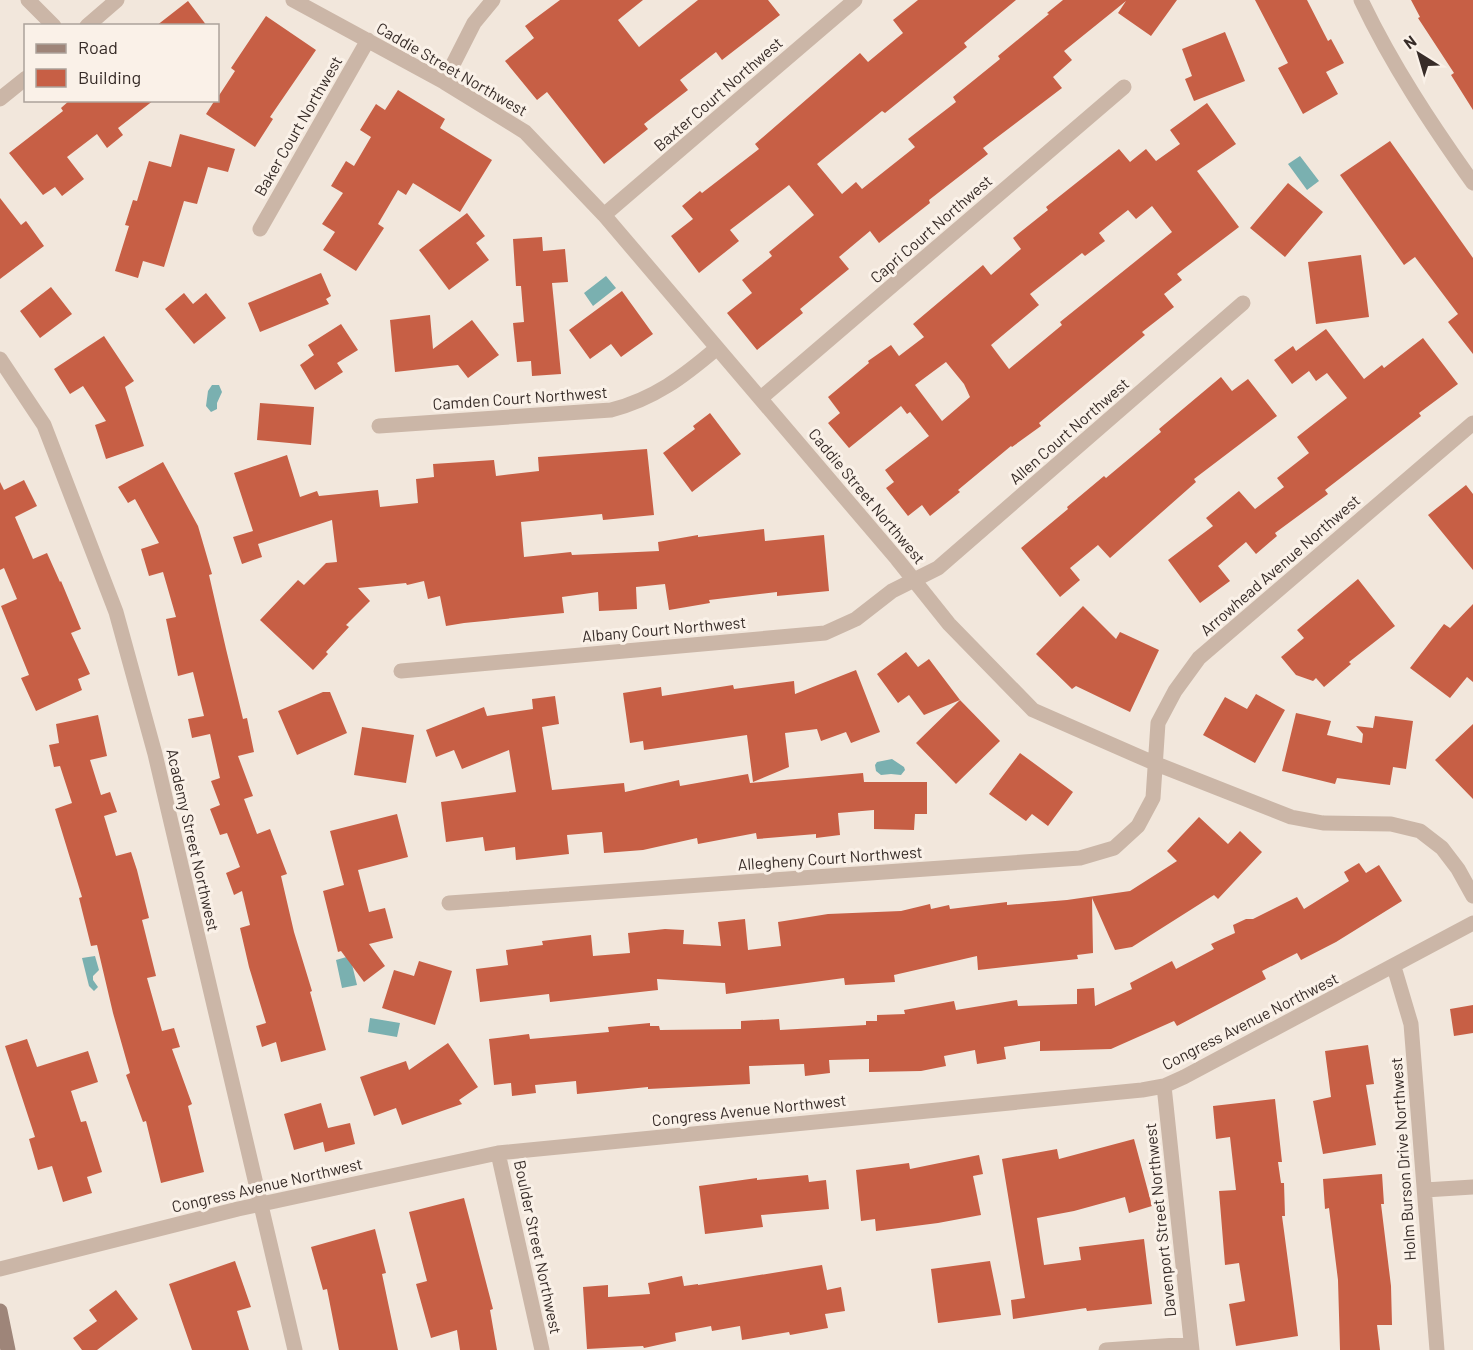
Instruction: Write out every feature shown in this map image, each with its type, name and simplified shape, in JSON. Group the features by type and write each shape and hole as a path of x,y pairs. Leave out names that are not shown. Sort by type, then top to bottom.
{"main road":[{"path":"0,1311 8,1350"}],"street":[{"path":"28,0 52,24"},
{"path":"89,24 117,0"},
{"name":"Caddie Street Northwest","path":"293,0 444,82 525,132 604,215 915,580 949,624 1033,710 1154,763 1291,816 1323,823 1390,824 1420,831 1442,848 1458,869 1473,896"},
{"path":"444,82 474,23 493,0"},
{"name":"Baxter Court Northwest","path":"604,215 855,0"},
{"path":"1361,0 1389,55 1431,123 1473,183"},
{"name":"Baker Court Northwest","path":"260,229 368,40"},
{"path":"0,99 24,80"},
{"name":"Capri Court Northwest","path":"761,398 1124,87"},
{"name":"Allen Court Northwest","path":"915,580 938,568 1243,303"},
{"name":"Camden Court Northwest","path":"379,426 611,410 636,404 667,387 717,348"},
{"name":"Academy Street Northwest","path":"0,359 44,425 116,612 155,754 295,1350"},
{"name":"Arrowhead Avenue Northwest","path":"1154,763 1158,723 1175,691 1199,658 1473,423"},
{"name":"Albany Court Northwest","path":"401,671 825,633 856,619 892,591 915,580"},
{"name":"Allegheny Court Northwest","path":"449,903 1080,858 1114,848 1138,826 1153,798 1154,763"},
{"name":"Congress Avenue Northwest","path":"0,1269 261,1204 498,1153 1164,1086 1394,967 1473,923"},
{"name":"Holm Burson Drive Northwest","path":"1394,967 1411,1024 1425,1190 1430,1285 1437,1350"},
{"name":"Davenport Street Northwest","path":"1164,1086 1191,1347"},
{"name":"Boulder Street Northwest","path":"498,1153 542,1350"},
{"path":"1425,1190 1473,1187"},
{"path":"1106,1350 1191,1347"}],"water":[{"path":"1300,156 1319,181 1307,190 1288,164"},
{"path":"606,276 616,288 593,306 584,293"},
{"path":"212,385 219,385 222,392 217,409 211,412 206,406 208,391"},
{"path":"892,759 904,767 905,770 901,775 881,775 876,771 877,762"},
{"path":"95,956 99,970 93,976 98,987 94,991 89,986 82,958"},
{"path":"350,956 357,985 342,988 336,960"},
{"path":"370,1018 400,1023 397,1037 368,1032"}],"building":[{"path":"560,0 643,0 618,20 639,47 698,0 768,0 780,15 722,60 716,52 680,80 688,90 644,124 648,129 604,164 547,92 537,100 505,61 534,38 525,26"},
{"path":"918,0 1016,0 964,43 967,47 885,113 882,111 817,164 842,194 856,182 862,189 915,147 908,139 956,102 953,97 1000,59 998,56 1063,0 1177,0 1151,36 1118,13 1126,1 1064,51 1072,60 1053,77 1062,88 983,148 988,154 879,243 870,231 839,257 849,269 800,309 803,313 757,350 727,313 752,293 742,280 772,256 769,252 814,215 789,185 730,230 739,241 699,273 671,236 693,219 682,206 759,149 755,144 860,53 868,62 903,33 893,20"},
{"path":"1255,0 1307,0 1328,41 1331,39 1344,63 1326,72 1338,94 1303,114 1278,68 1288,63"},
{"path":"1411,0 1473,0 1473,110 1451,75 1454,73 1418,18 1420,17"},
{"path":"188,1 205,24 159,24"},
{"path":"266,16 316,50 270,117 273,119 255,147 206,114 214,102 219,102 219,95 235,71 231,68"},
{"path":"1225,32 1245,81 1194,101 1185,79 1192,76 1182,49"},
{"path":"398,90 445,119 440,128 492,160 460,212 413,183 406,195 398,190 378,224 384,228 356,271 323,250 335,232 322,224 343,193 331,186 346,161 354,166 371,137 360,130 376,104 385,110"},
{"path":"68,102 151,102 118,128 123,135 107,148 97,134 67,157 84,179 62,196 55,187 43,195 9,153 63,111 61,108"},
{"path":"1207,103 1236,144 1197,171 1239,227 1177,274 1182,280 1164,294 1174,307 1142,332 1145,335 1039,423 1041,426 1011,446 930,516 922,505 908,516 886,488 894,482 885,470 929,436 910,412 907,414 901,406 849,448 828,423 840,413 828,397 869,363 868,361 891,345 899,356 924,337 913,324 983,265 991,275 1021,249 1013,238 1048,210 1046,207 1119,149 1130,162 1146,149 1156,161 1180,144 1170,130","holes":["1152,206 1172,232 1060,322 1062,325 1009,369 991,345 1039,305 1030,294 1082,253 1085,256 1105,241 1099,233 1128,210 1136,219","946,362 964,384 970,397 942,421 915,385"]},
{"path":"180,134 235,149 228,172 208,167 197,204 184,201 164,267 143,261 138,278 115,271 129,226 125,225 133,200 137,201 149,161 171,167"},
{"path":"1390,141 1473,258 1473,354 1448,322 1458,314 1415,257 1404,265 1340,175"},
{"path":"1288,183 1323,212 1285,257 1250,228"},
{"path":"0,198 21,225 26,221 44,246 0,279"},
{"path":"467,213 485,236 476,243 489,260 449,290 419,250"},
{"path":"542,237 543,251 565,249 568,282 552,283 561,374 532,376 531,361 517,362 513,323 524,322 521,286 516,286 513,239"},
{"path":"1361,255 1369,317 1316,324 1308,262"},
{"path":"321,273 331,296 326,299 329,304 260,332 248,303"},
{"path":"51,287 72,314 40,338 20,311"},
{"path":"622,291 653,334 621,357 611,344 590,359 569,330"},
{"path":"184,293 193,304 206,293 226,318 194,344 165,309"},
{"path":"430,315 433,349 472,320 499,355 468,378 458,365 395,372 390,320"},
{"path":"341,324 358,350 337,363 343,372 315,390 300,365 314,355 308,345"},
{"path":"1326,329 1364,379 1382,365 1384,368 1423,338 1458,384 1419,413 1421,416 1325,490 1328,494 1275,533 1277,536 1256,554 1246,542 1218,566 1230,581 1200,603 1168,560 1213,526 1206,518 1239,491 1255,509 1284,487 1277,478 1309,453 1297,437 1347,398 1327,373 1316,381 1309,371 1292,384 1274,360 1293,346 1296,351"},
{"path":"104,336 134,381 125,387 144,446 106,459 95,425 106,421 83,386 70,394 54,369"},
{"path":"1221,377 1232,391 1248,379 1277,416 1194,479 1196,482 1110,558 1098,545 1070,568 1080,580 1060,597 1021,548 1104,476 1106,478 1161,432 1159,429"},
{"path":"260,403 314,407 311,445 257,440"},
{"path":"710,413 741,454 692,492 663,453 695,429 693,426"},
{"path":"647,449 654,515 603,520 602,514 521,522 524,557 571,552 572,555 659,551 658,542 698,535 698,537 764,529 765,541 824,535 829,591 777,596 777,592 709,600 710,603 669,610 665,584 636,587 637,609 599,611 598,592 562,597 564,613 446,626 440,596 428,599 424,581 407,585 406,583 358,588 370,601 346,625 349,627 313,670 260,620 298,580 304,585 326,563 337,562 332,520 258,544 262,557 242,564 233,537 253,531 234,473 287,455 300,497 317,491 319,496 378,490 380,507 418,503 416,479 434,477 433,464 494,460 496,476 539,471 538,457"},
{"path":"163,462 198,526 212,574 209,575 226,649 243,719 247,718 254,752 238,756 253,796 244,799 257,834 270,829 287,874 281,876 326,1050 281,1062 276,1042 262,1047 256,1026 266,1023 240,928 250,925 242,891 234,895 226,873 240,867 227,833 220,835 210,809 220,805 211,781 220,778 210,734 192,738 188,719 204,716 193,672 178,676 166,619 176,617 163,572 149,576 141,549 159,543 135,499 128,503 118,487"},
{"path":"24,480 37,506 15,517 33,559 47,553 61,581 81,629 71,633 90,674 78,679 82,690 36,711 21,678 29,675 1,606 17,599 4,568 0,570 0,482 4,490"},
{"path":"1466,485 1473,494 1473,570 1428,515"},
{"path":"1358,579 1395,626 1349,662 1351,664 1324,687 1316,678 1313,681 1296,675 1281,657 1304,638 1297,630"},
{"path":"1473,604 1473,682 1467,677 1450,698 1410,668 1444,624 1450,628"},
{"path":"1083,606 1116,639 1120,632 1159,650 1130,712 1076,686 1072,689 1036,654"},
{"path":"906,652 918,667 929,659 960,700 924,715 909,695 898,703 877,674"},
{"path":"856,670 880,732 851,743 846,732 821,741 817,729 785,733 789,767 753,782 747,735 644,750 643,741 630,743 623,693 661,687 662,696 733,685 734,689 794,681 795,694"},
{"path":"323,692 330,692 347,733 297,755 278,711"},
{"path":"1256,694 1285,710 1255,763 1203,735 1225,697 1247,709"},
{"path":"555,696 559,724 542,727 552,790 624,783 625,792 679,780 680,786 748,774 750,783 863,773 864,782 927,782 927,814 915,814 914,830 874,829 874,810 838,813 840,835 816,838 816,834 757,839 756,833 698,844 697,838 643,850 604,853 602,832 567,835 569,854 516,860 515,847 485,851 483,837 446,842 441,802 516,792 509,750 462,769 454,750 436,757 426,730 484,707 487,716 533,709 532,699"},
{"path":"960,700 1000,741 956,784 916,743"},
{"path":"1296,713 1331,721 1327,735 1362,743 1363,734 1356,726 1373,728 1375,716 1413,721 1406,769 1393,767 1390,785 1337,778 1335,784 1282,771"},
{"path":"98,715 107,756 90,760 101,795 110,792 117,812 104,816 116,856 131,852 137,870 149,918 142,920 156,976 147,978 162,1031 174,1028 180,1047 172,1049 192,1104 188,1106 204,1172 161,1183 146,1121 143,1122 126,1075 130,1073 97,945 91,946 79,898 82,897 55,809 72,803 60,766 54,767 49,745 59,743 56,724"},
{"path":"1473,724 1473,799 1435,760"},
{"path":"362,727 414,735 406,783 354,775"},
{"path":"1020,753 1073,792 1048,826 1032,814 1026,821 989,794"},
{"path":"397,814 408,857 358,870 369,912 385,908 393,938 369,944 385,966 364,982 341,951 338,952 323,891 344,885 330,831"},
{"path":"1199,817 1228,844 1240,831 1262,852 1218,899 1214,895 1132,947 1115,950 1092,898 1093,953 1077,955 1078,959 978,970 977,956 894,975 895,982 845,985 844,978 726,994 725,983 657,979 658,990 550,1002 549,994 480,1002 476,969 508,965 506,950 543,945 542,941 591,935 593,956 630,953 628,933 665,929 684,930 683,944 721,946 718,922 745,919 748,950 781,946 778,922 828,914 901,911 930,904 931,909 949,905 950,909 1007,902 1007,905 1067,900 1130,891 1177,861 1167,851"},
{"path":"1359,863 1366,873 1379,865 1402,901 1336,942 1301,960 1297,953 1262,971 1266,979 1177,1026 1174,1021 1111,1049 1040,1051 1040,1041 1004,1047 1006,1059 977,1064 975,1050 944,1056 946,1066 921,1071 869,1072 869,1059 829,1060 830,1073 805,1076 804,1064 749,1066 750,1084 648,1089 648,1087 577,1094 576,1081 535,1085 536,1093 512,1096 511,1083 494,1085 489,1039 529,1034 530,1039 609,1032 608,1027 650,1023 650,1026 659,1026 660,1030 741,1029 741,1021 779,1019 780,1030 866,1025 866,1021 877,1021 877,1015 905,1014 904,1010 954,1001 956,1010 1017,1000 1018,1006 1077,1004 1077,989 1094,988 1095,1006 1132,989 1130,983 1172,961 1176,969 1214,949 1211,944 1235,933 1233,925 1246,919 1253,919 1297,897 1304,909 1349,881 1344,872"},
{"path":"419,961 452,971 435,1025 382,1008 394,970 414,976"},
{"path":"1473,1005 1473,1033 1454,1036 1450,1009"},
{"path":"27,1039 37,1067 88,1051 98,1082 71,1091 81,1122 86,1121 102,1172 87,1177 92,1193 63,1202 52,1166 38,1170 29,1139 35,1137 5,1046"},
{"path":"448,1043 478,1087 459,1100 462,1104 402,1125 396,1108 374,1116 360,1077 406,1061 409,1070"},
{"path":"1368,1045 1374,1084 1366,1085 1376,1145 1323,1154 1313,1101 1331,1097 1325,1051"},
{"path":"1275,1099 1282,1162 1278,1162 1281,1183 1284,1183 1285,1216 1282,1216 1298,1336 1236,1346 1229,1304 1245,1301 1239,1263 1225,1265 1219,1191 1236,1190 1230,1137 1216,1139 1213,1106"},
{"path":"321,1103 328,1128 350,1123 355,1144 325,1152 323,1142 294,1150 284,1114"},
{"path":"1134,1139 1152,1206 1129,1213 1125,1197 1037,1218 1044,1265 1081,1260 1079,1247 1144,1239 1152,1304 1087,1311 1086,1308 1013,1319 1011,1300 1025,1298 1002,1159 1057,1149 1059,1159"},
{"path":"979,1155 983,1174 973,1176 981,1215 876,1231 875,1219 861,1221 856,1170 909,1163 910,1169"},
{"path":"1382,1174 1384,1204 1381,1204 1391,1286 1392,1325 1377,1325 1380,1350 1340,1350 1338,1280 1329,1208 1325,1209 1323,1179"},
{"path":"808,1175 809,1182 826,1180 829,1209 761,1215 763,1227 705,1234 699,1186 757,1178 757,1180"},
{"path":"464,1198 493,1309 490,1310 497,1350 460,1350 457,1330 431,1338 416,1284 427,1281 409,1212"},
{"path":"375,1229 386,1273 382,1274 398,1350 339,1350 327,1289 323,1290 311,1247"},
{"path":"235,1261 251,1307 237,1311 249,1350 192,1350 169,1284"},
{"path":"990,1261 1001,1315 938,1323 931,1269"},
{"path":"822,1265 827,1290 841,1287 845,1311 825,1314 828,1328 742,1340 740,1326 712,1331 711,1326 675,1333 676,1341 644,1348 643,1346 587,1349 583,1287 608,1285 608,1297 650,1294 648,1283 682,1276 684,1286 698,1285"},
{"path":"116,1290 138,1319 97,1350 82,1350 73,1338 97,1321 89,1310"}]}
